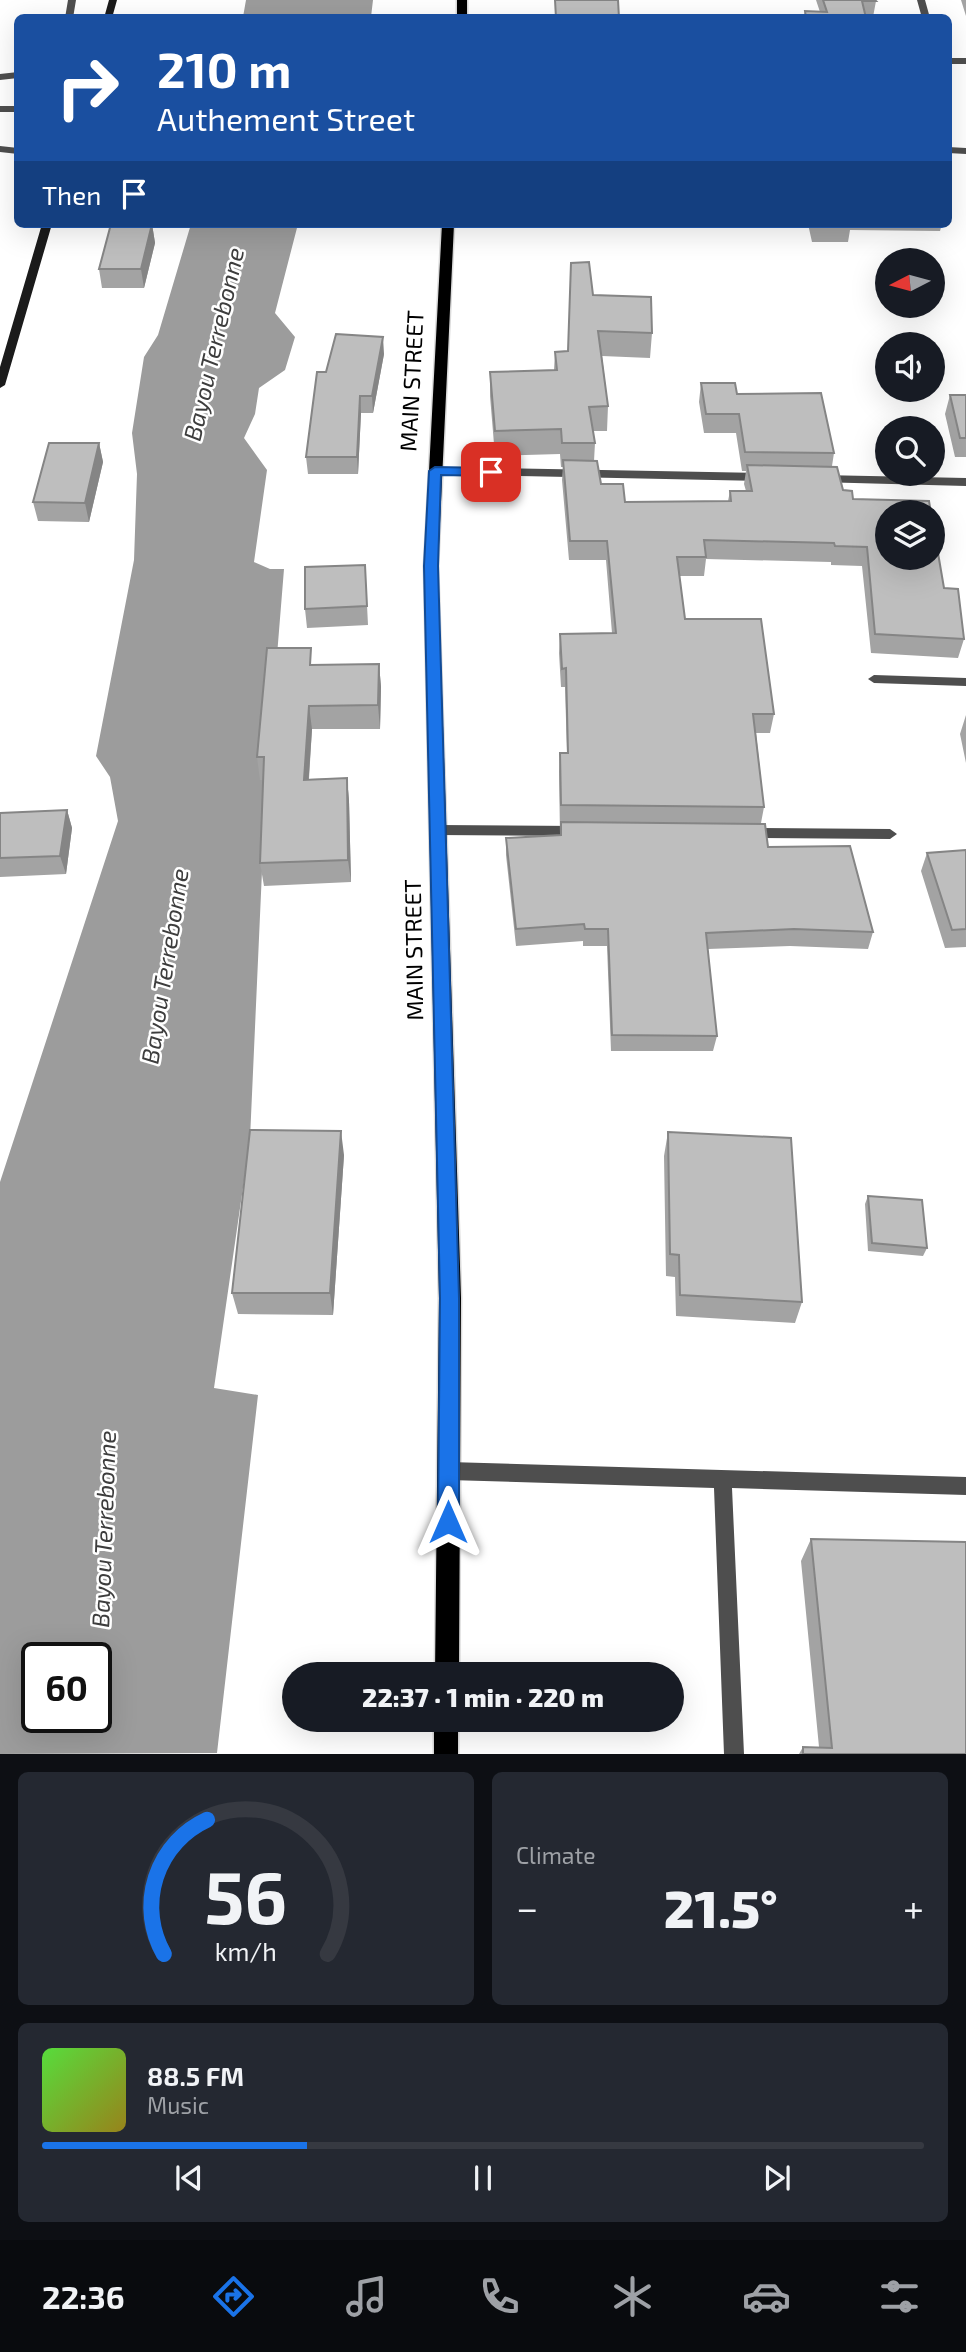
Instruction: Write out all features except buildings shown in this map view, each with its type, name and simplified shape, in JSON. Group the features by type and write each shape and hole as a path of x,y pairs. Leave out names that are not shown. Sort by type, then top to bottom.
{"main road":[{"path":"0,386 46,228"},
{"name":"MAIN STREET","path":"447,1662 450,1298 431,566 448,228"},
{"path":"446,1732 446,1754"}],"street":[{"path":"435,471 770,478"},
{"path":"812,478 966,482"},
{"path":"874,679 966,682"},
{"path":"438,830 589,831"},
{"path":"726,832 890,834"},
{"path":"449,1471 966,1486"},
{"path":"723,1479 734,1754"}],"water":[{"path":"246,0 373,0 371,14 244,14"},
{"name":"Bayou Terrebonne","path":"190,228 297,228 275,313 295,337 285,370 259,388 255,414 244,438 267,470 254,562 270,569 284,569 265,804 250,1139 214,1388 258,1395 217,1753 0,1754 0,1182 118,821 110,777 96,756 134,560 137,474 132,433 144,357 158,335"}],"route":[{"path":"448,1522 450,1298 431,566 435,471 491,472"}]}
